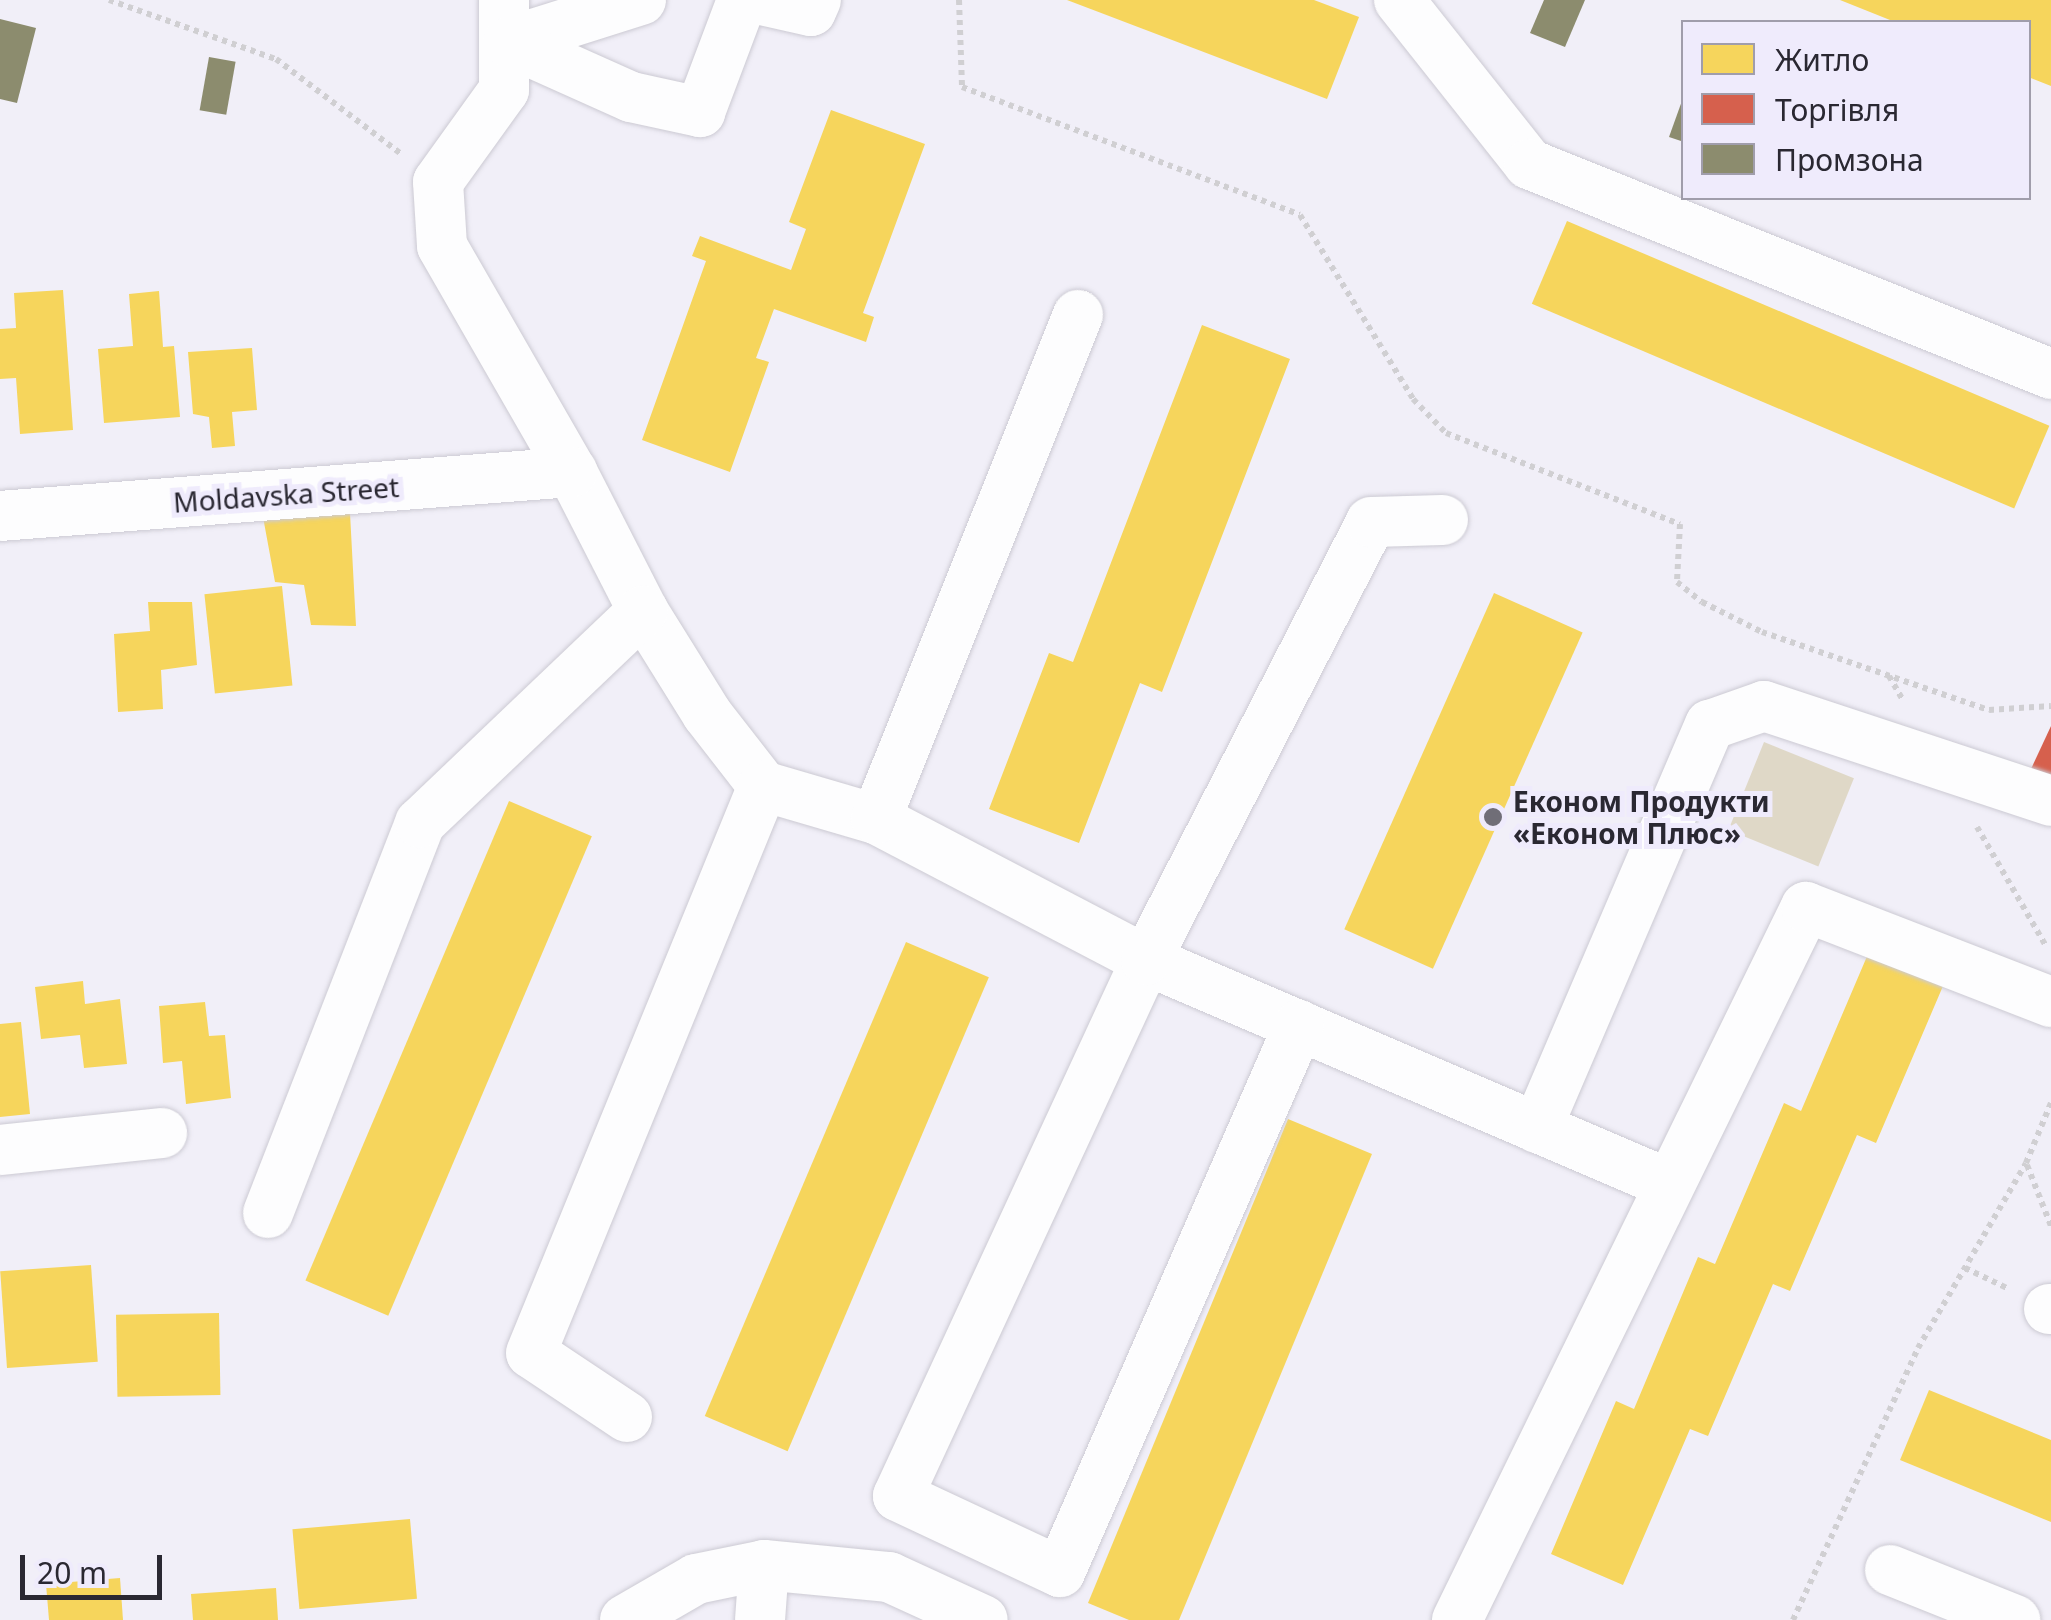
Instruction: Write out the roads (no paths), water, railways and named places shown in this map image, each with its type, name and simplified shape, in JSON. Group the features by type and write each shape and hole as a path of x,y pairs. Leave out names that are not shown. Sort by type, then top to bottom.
{"street":[{"path":"506,21 641,0"},
{"path":"506,21 631,97 700,112 742,0"},
{"path":"762,0 811,10 816,0"},
{"path":"1399,0 1529,164 2051,374"},
{"path":"506,21 504,90 438,182 442,246 572,472 643,611 707,714 762,786 876,818 1146,960 1669,1184"},
{"path":"876,818 1078,316"},
{"name":"Moldavska Street","path":"0,516 572,472"},
{"path":"1299,1025 1060,1572 898,1496 1146,960 1371,522 1444,520"},
{"path":"268,1213 420,822 643,611"},
{"path":"1538,1128 1710,726 1764,706 2051,801"},
{"path":"628,1416 531,1353 762,786"},
{"path":"1457,1620 1806,907 2051,1002"},
{"path":"0,1150 162,1133"},
{"path":"760,1620 764,1565"},
{"path":"625,1620 696,1579 764,1565 889,1577 983,1620"},
{"path":"1890,1570 2014,1620"}],"place":[{"name":"Економ Продукти «Економ Плюс»","path":"1493,817"}]}
